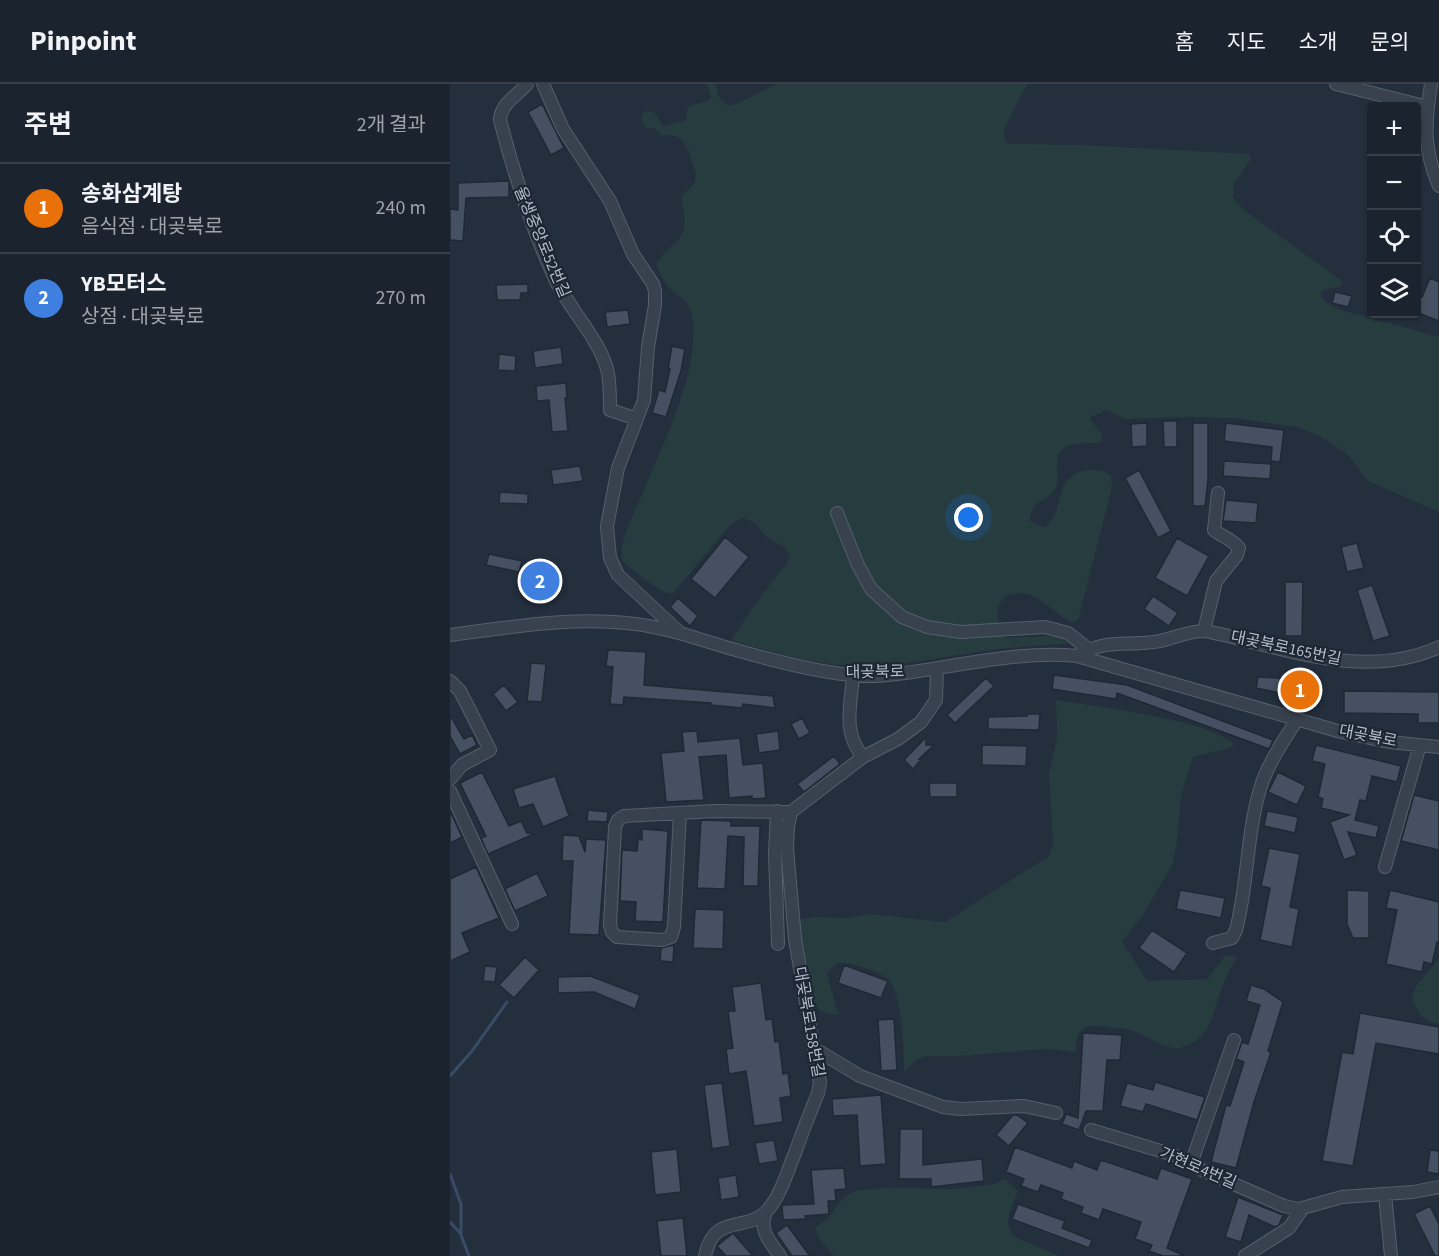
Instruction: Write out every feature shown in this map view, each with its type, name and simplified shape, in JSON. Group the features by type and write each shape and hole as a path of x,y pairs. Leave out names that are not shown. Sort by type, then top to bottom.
{"street":[{"name":"율생중앙로52번길","path":"527,84 508,102 500,114 510,163 533,226 566,300 603,358 607,372 610,410 637,419"},
{"path":"543,84 563,129 610,201 633,254 653,284 655,305 648,347 645,393 618,468 607,526 610,558 618,575 679,632"},
{"path":"1336,84 1428,107"},
{"path":"1431,84 1425,124 1435,160 1439,186"},
{"path":"1204,631 1216,581 1237,555 1239,548 1234,542 1220,536 1214,530 1218,493"},
{"name":"대곶북로","path":"837,513 858,565 871,589 902,617 927,627 961,632 1045,627 1068,633 1083,653"},
{"name":"대곶북로","path":"450,635 550,622 595,620 637,624 679,632 788,664 853,676 898,674 1031,655 1083,653 1297,720 1389,742 1439,747"},
{"name":"대곶북로165번길","path":"1083,653 1109,644 1155,642 1193,631 1204,631 1302,654 1359,663 1414,656 1439,647"},
{"path":"681,814 674,927 671,937 663,940 616,937 610,925 615,827 618,820 624,816 716,811 791,812 863,757 898,739 921,722 936,700 937,668"},
{"path":"853,676 848,715 850,732 863,757"},
{"path":"450,681 464,698 490,750 462,765 450,779"},
{"path":"1214,944 1232,938 1236,930 1254,818 1263,781 1278,750 1297,720"},
{"path":"1385,867 1420,745"},
{"path":"450,791 512,924"},
{"path":"777,811 775,865 778,944"},
{"name":"대곶북로158번길","path":"766,1212 777,1196 818,1093 820,1075 795,939 788,873 788,827 791,812"},
{"path":"1191,1164 1234,1040"},
{"path":"815,1049 860,1076 943,1107 961,1109 1024,1106 1056,1113"},
{"name":"가현로4번길","path":"1091,1130 1174,1155 1284,1206 1299,1209 1342,1197 1413,1192 1439,1186"},
{"path":"1385,1194 1391,1256"},
{"path":"1245,1256 1289,1228 1303,1208"},
{"path":"705,1256 711,1238 720,1229 756,1218 766,1212"},
{"path":"766,1212 762,1221 764,1232 780,1256"}],"green space":[{"path":"707,84 715,84 719,98 728,106 739,103 776,84 1027,84 1004,129 1005,141 1009,144 1085,145 1249,154 1251,159 1234,184 1233,198 1244,210 1342,281 1341,286 1323,290 1321,295 1324,301 1338,309 1439,337 1439,512 1368,481 1348,455 1320,436 1296,427 1234,418 1125,419 1107,410 1089,418 1102,434 1102,440 1098,443 1075,444 1064,448 1060,453 1057,460 1056,488 1037,504 1031,513 1030,520 1044,527 1051,521 1064,487 1077,473 1098,470 1111,476 1112,487 1079,617 1076,621 1071,622 1035,597 1022,593 1004,598 998,608 1000,635 1006,638 1048,636 1063,638 1068,644 1007,648 930,660 862,666 812,661 731,640 790,557 785,548 767,537 752,521 742,518 732,523 674,592 669,594 629,567 622,559 621,553 628,527 682,396 692,356 693,334 689,307 667,285 656,264 684,231 681,197 694,184 696,174 689,152 682,140 676,136 661,135 655,129 645,127 641,117 645,111 654,112 663,126 686,120 688,107 709,100 711,97"},
{"path":"1056,700 1177,721 1221,735 1234,744 1230,748 1193,757 1181,796 1173,863 1143,915 1122,941 1147,981 1207,979 1225,956 1237,957 1223,986 1209,1025 1200,1037 1184,1047 1167,1047 1128,1029 1093,1026 1080,1032 1077,1037 1076,1052 1047,1049 959,1056 927,1056 917,1060 904,1072 903,1038 897,997 889,980 879,973 860,966 836,964 827,973 838,1014 821,1011 813,1001 810,991 797,920 815,917 847,918 871,914 945,922 1049,856 1053,845 1049,772 1057,739"},
{"path":"1439,959 1439,1024 1421,1015 1412,998 1416,986"},
{"path":"1005,1179 1018,1191 1009,1215 1011,1232 1015,1237 1059,1256 834,1256 816,1231 816,1227 829,1217 839,1202 859,1190 955,1189 995,1184"}],"building":[{"path":"542,104 564,148 551,155 528,112"},
{"path":"509,181 509,197 466,198 463,241 450,240 450,209 458,210 458,183"},
{"path":"1430,278 1439,282 1439,321 1421,314 1422,297"},
{"path":"528,284 528,293 521,293 520,300 497,300 496,285"},
{"path":"1335,292 1352,296 1348,307 1332,303"},
{"path":"628,310 630,324 607,327 605,312"},
{"path":"672,346 685,349 681,371 666,417 652,413 659,390 665,392"},
{"path":"561,347 563,364 535,368 533,351"},
{"path":"499,354 516,356 515,371 498,370"},
{"path":"566,383 568,431 552,432 549,400 537,401 536,386"},
{"path":"1163,421 1177,421 1177,447 1164,447"},
{"path":"1147,423 1147,446 1132,447 1131,424"},
{"path":"1193,423 1208,423 1208,480 1205,506 1193,506"},
{"path":"1226,423 1284,430 1280,462 1271,461 1272,447 1224,441"},
{"path":"1224,461 1271,464 1270,479 1223,476"},
{"path":"580,466 583,481 553,485 551,470"},
{"path":"1139,470 1171,531 1158,538 1125,478"},
{"path":"500,492 528,494 528,504 499,503"},
{"path":"1226,500 1258,503 1256,523 1223,521"},
{"path":"725,537 749,557 715,598 691,579"},
{"path":"1177,538 1209,556 1187,596 1155,578"},
{"path":"1357,543 1364,568 1347,572 1341,547"},
{"path":"489,554 522,561 519,572 486,565"},
{"path":"1285,582 1303,582 1302,636 1285,636"},
{"path":"1372,585 1390,636 1373,641 1357,590"},
{"path":"1153,596 1178,613 1169,626 1144,609"},
{"path":"678,598 698,616 690,626 670,607"},
{"path":"608,650 646,652 644,685 773,696 775,708 743,704 742,708 711,705 711,703 624,697 623,705 610,704 613,667 606,666"},
{"path":"531,663 546,664 542,702 527,701"},
{"path":"1054,675 1127,685 1273,740 1269,749 1117,693 1116,699 1052,689"},
{"path":"1258,677 1278,678 1312,685 1309,699 1256,688"},
{"path":"986,678 994,686 955,723 947,715"},
{"path":"504,685 518,702 506,711 493,694"},
{"path":"1344,691 1439,692 1439,723 1418,723 1418,714 1344,713"},
{"path":"1027,714 1040,714 1039,730 988,729 988,717 1027,716"},
{"path":"450,715 464,739 472,735 477,745 460,754 450,736"},
{"path":"802,718 810,733 799,739 791,724"},
{"path":"697,731 698,742 740,738 743,765 763,763 766,798 752,799 752,796 729,798 726,755 699,757 704,800 666,802 661,753 684,751 682,732"},
{"path":"778,731 780,750 759,753 756,734"},
{"path":"926,737 926,745 934,745 919,759 921,760 913,769 904,760"},
{"path":"982,745 1027,746 1026,766 982,765"},
{"path":"1316,745 1401,766 1397,782 1372,776 1366,801 1360,800 1355,820 1379,826 1376,838 1348,832 1357,855 1344,860 1330,822 1349,815 1321,808 1323,799 1318,797 1325,764 1312,761"},
{"path":"834,756 840,764 804,792 797,784"},
{"path":"482,772 509,826 521,821 527,833 534,834 488,854 481,838 486,836 460,783"},
{"path":"1278,772 1306,786 1297,805 1268,792"},
{"path":"555,776 569,816 543,827 533,804 519,808 513,789"},
{"path":"929,783 957,783 957,797 930,797"},
{"path":"1414,795 1439,801 1439,850 1401,841"},
{"path":"588,810 608,812 607,822 587,821"},
{"path":"450,811 462,837 450,843"},
{"path":"1267,811 1298,817 1295,833 1264,826"},
{"path":"701,820 731,821 731,826 760,826 758,886 743,886 744,837 728,836 725,889 697,888"},
{"path":"642,829 668,831 663,922 635,921 636,902 620,901 622,850 637,851 638,839 642,840"},
{"path":"563,835 579,836 585,852 586,839 606,840 599,935 569,934 573,861 562,861"},
{"path":"1269,848 1300,854 1290,907 1299,909 1292,947 1260,940 1270,888 1261,886"},
{"path":"476,867 499,918 462,933 470,952 450,961 450,879"},
{"path":"537,873 548,896 515,911 505,889"},
{"path":"1180,890 1225,898 1221,918 1176,909"},
{"path":"1347,890 1369,891 1369,938 1353,938 1347,924"},
{"path":"1390,890 1439,902 1439,943 1437,942 1432,964 1424,962 1422,972 1386,964 1397,910 1386,908"},
{"path":"695,909 724,910 723,949 693,948"},
{"path":"1152,930 1187,953 1174,972 1139,948"},
{"path":"674,945 673,962 660,961 661,948"},
{"path":"525,957 539,970 514,998 499,985"},
{"path":"844,965 888,981 881,998 838,983"},
{"path":"485,966 497,967 495,982 483,981"},
{"path":"590,976 640,995 635,1009 594,992 558,993 558,977"},
{"path":"761,983 766,1020 772,1019 775,1042 779,1041 783,1074 788,1073 791,1096 780,1098 783,1122 754,1126 746,1071 729,1074 726,1049 733,1048 728,1011 735,1011 732,987"},
{"path":"1251,985 1264,989 1283,1002 1268,1051 1271,1052 1254,1102 1236,1168 1211,1162 1226,1105 1230,1106 1244,1062 1236,1059 1242,1042 1248,1044 1260,1005 1246,1001"},
{"path":"1360,1013 1439,1027 1439,1054 1376,1043 1353,1166 1322,1161 1342,1052 1353,1054"},
{"path":"894,1019 897,1070 881,1071 878,1020"},
{"path":"1083,1033 1122,1035 1120,1060 1107,1060 1103,1111 1086,1111 1079,1130 1062,1124 1066,1114 1078,1118"},
{"path":"1155,1082 1205,1097 1197,1120 1146,1104 1143,1112 1120,1106 1127,1083 1153,1090"},
{"path":"722,1083 730,1146 712,1149 704,1085"},
{"path":"881,1095 886,1164 860,1166 857,1115 833,1116 832,1099"},
{"path":"1013,1115 1017,1115 1028,1123 1009,1146 996,1135"},
{"path":"900,1129 923,1129 923,1165 982,1159 984,1181 931,1187 931,1179 899,1179"},
{"path":"774,1140 778,1161 759,1164 755,1143"},
{"path":"1015,1147 1072,1168 1074,1161 1097,1170 1100,1161 1104,1161 1157,1179 1161,1168 1192,1179 1167,1248 1185,1256 1163,1256 1149,1251 1152,1245 1135,1239 1141,1222 1103,1209 1099,1220 1081,1213 1083,1207 1061,1199 1063,1193 1041,1185 1038,1192 1021,1186 1024,1179 1006,1172"},
{"path":"677,1149 681,1192 655,1195 651,1152"},
{"path":"1430,1150 1439,1151 1439,1174 1427,1172"},
{"path":"844,1168 846,1189 835,1190 836,1201 828,1201 829,1214 805,1216 806,1219 783,1220 782,1205 814,1204 811,1170"},
{"path":"736,1175 739,1197 721,1200 718,1178"},
{"path":"1238,1197 1283,1215 1279,1225 1275,1227 1249,1215 1241,1242 1225,1237"},
{"path":"1018,1204 1065,1221 1062,1228 1092,1240 1089,1248 1012,1219"},
{"path":"1430,1206 1439,1224 1439,1256 1435,1256 1414,1214"},
{"path":"683,1218 687,1256 661,1256 657,1221"},
{"path":"787,1225 810,1256 792,1256 776,1233"},
{"path":"733,1233 753,1256 726,1256 717,1246"}],"waterway":[{"path":"450,1076 472,1051 507,1002"},
{"path":"450,1174 461,1204 461,1235 469,1256"},
{"path":"450,1222 461,1234"}],"place":[{"name":"YB모터스","path":"540,581"},
{"name":"송화삼계탕","path":"1300,690"}]}
